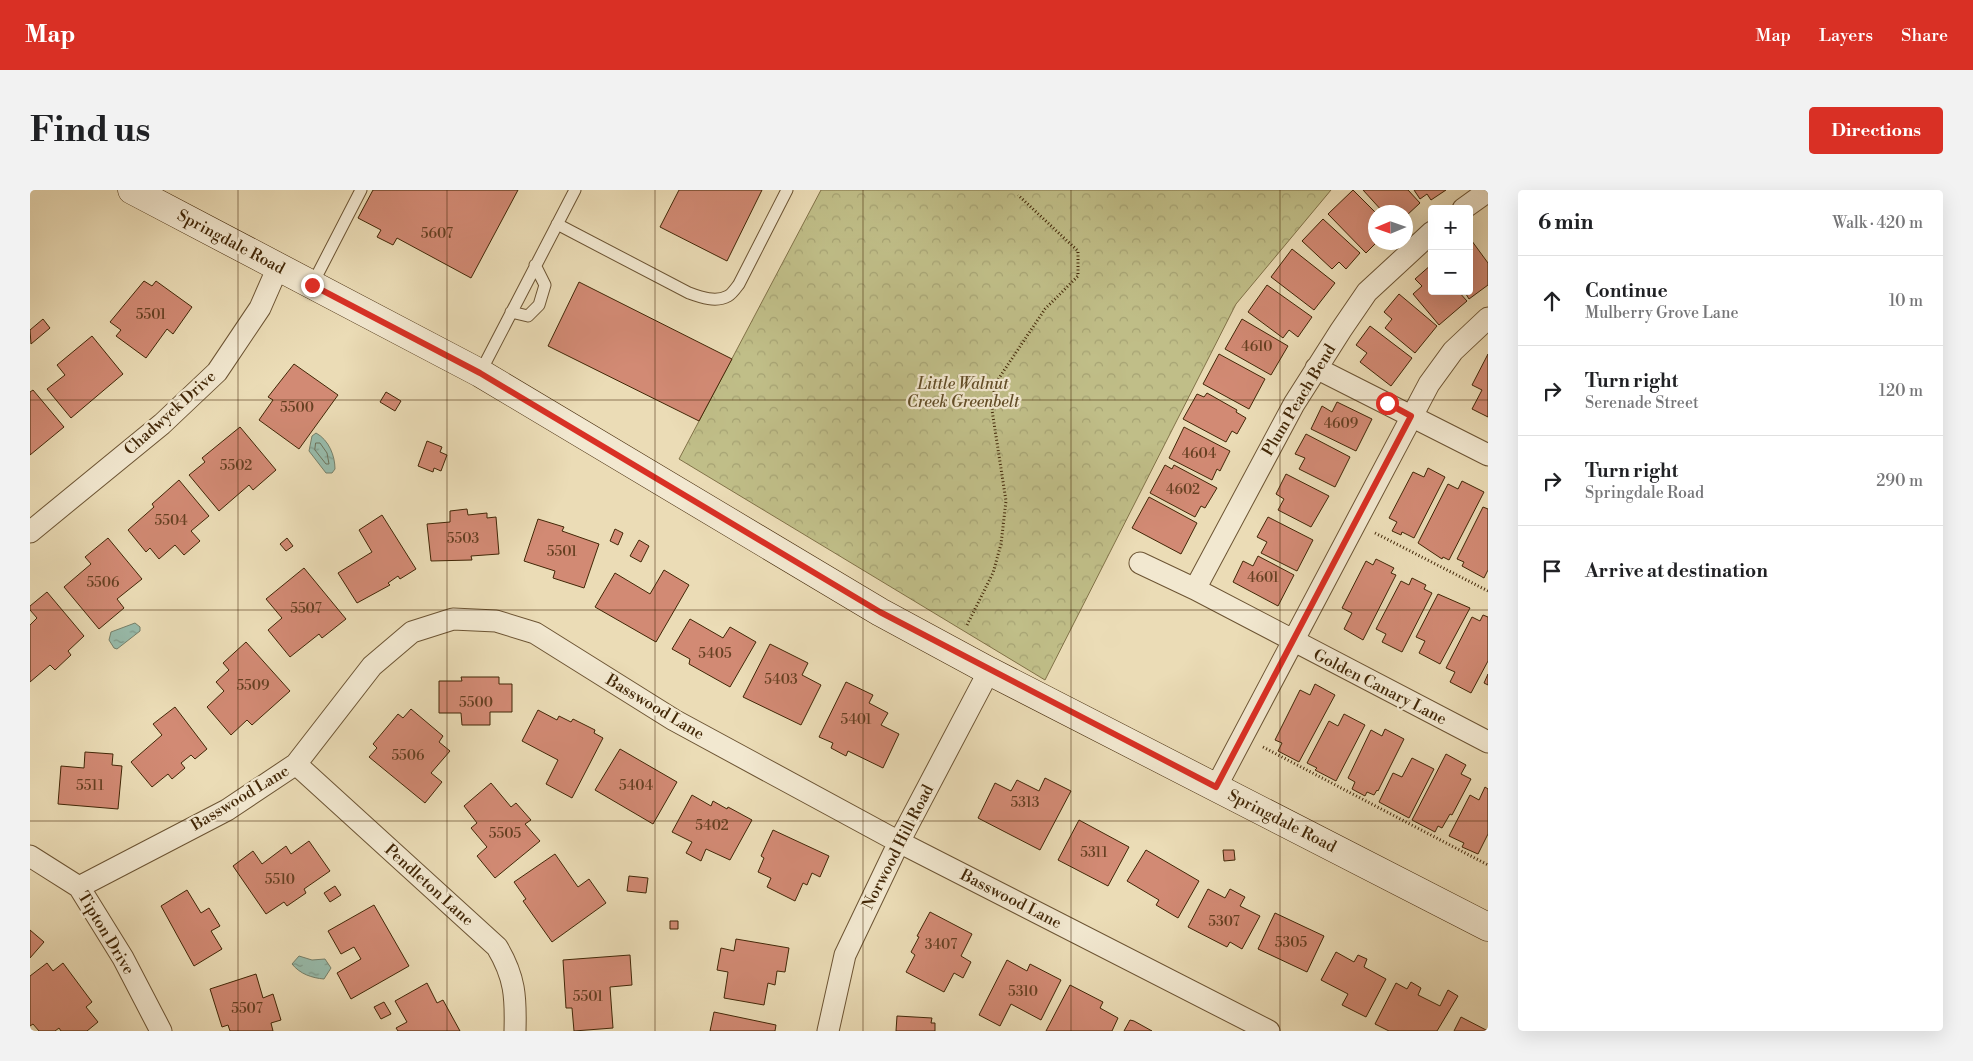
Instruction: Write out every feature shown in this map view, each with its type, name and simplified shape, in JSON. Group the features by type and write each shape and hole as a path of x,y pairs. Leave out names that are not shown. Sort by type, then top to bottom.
{"main road":[{"name":"Springdale Road","path":"132,190 480,373 880,612 989,671 1488,927"}],"street":[{"path":"1469,205 1488,191"},
{"name":"Plum Peach Bend","path":"1195,589 1276,436 1316,368 1368,292 1428,236"},
{"name":"Chadwyck Drive","path":"30,532 162,424 217,372 260,308 278,267"},
{"path":"1216,787 1294,643 1429,384 1454,351 1488,318"},
{"path":"1316,368 1488,456"},
{"name":"Golden Canary Lane","path":"1140,563 1195,589 1294,643 1488,742"},
{"name":"Basswood Lane","path":"79,887 227,810 296,764 372,666 412,632 453,619 496,621 535,633 674,720 899,842 1269,1031"},
{"name":"Norwood Hill Road","path":"828,1031 846,955 899,842 989,671"},
{"name":"Pendleton Lane","path":"296,764 497,947 509,967 515,992 515,1031"},
{"name":"Tipton Drive","path":"30,856 79,887 124,958 160,1031"}],"lane":[{"path":"312,285 361,190"},
{"path":"480,373 575,190"},
{"path":"557,224 688,293 702,298 717,298 728,296 739,284 787,190"},
{"path":"511,312 528,316 539,305 545,285 535,265"}],"path":[{"path":"967,625 993,573 1001,544 1006,501 992,410 995,384 1045,309 1078,276 1078,251 1018,195"},
{"path":"1371,531 1488,591"},
{"path":"1267,749 1488,865"}],"green space":[{"name":"Little Walnut Creek Greenbelt","path":"821,190 1331,190 1236,304 1045,680 679,459"}],"water":[{"path":"316,433 328,444 334,459 335,469 332,473 326,473 309,451 312,436"},
{"path":"135,623 140,627 140,631 117,649 114,648 109,640 111,632"},
{"path":"299,956 312,960 325,959 331,968 324,979 306,975 292,964"}],"building":[{"path":"373,190 518,190 471,278 397,238 393,245 377,237 381,230 358,218"},
{"path":"679,190 762,190 727,261 660,227"},
{"path":"1353,190 1368,205 1369,250 1366,253 1328,214"},
{"path":"1363,190 1408,190 1420,203 1413,210 1413,205 1377,205"},
{"path":"1414,190 1446,190 1431,200 1427,194 1420,199"},
{"path":"1323,219 1360,253 1346,269 1339,262 1332,269 1302,241"},
{"path":"1473,242 1488,263 1488,285 1469,299 1466,295 1473,295"},
{"path":"1292,249 1335,283 1314,310 1271,277"},
{"path":"1428,268 1428,295 1462,295 1467,301 1439,325 1413,294 1422,286 1415,279"},
{"path":"144,281 152,286 156,281 192,307 173,334 167,329 146,358 116,336 121,330 110,322"},
{"path":"579,282 732,359 699,421 548,346"},
{"path":"1267,285 1312,317 1298,337 1289,330 1283,338 1248,312"},
{"path":"1399,294 1437,326 1415,353 1385,328 1392,319 1384,312"},
{"path":"43,319 50,328 31,344 30,330"},
{"path":"1242,319 1288,346 1271,375 1225,349"},
{"path":"1370,326 1412,358 1391,386 1360,362 1367,353 1356,345"},
{"path":"92,336 123,374 71,418 47,389 65,375 57,365"},
{"path":"1219,354 1265,379 1249,409 1203,384"},
{"path":"1488,354 1488,417 1472,409 1482,390 1472,385"},
{"path":"294,364 338,395 299,449 259,420 273,400 268,397"},
{"path":"33,390 64,427 30,455 30,392"},
{"path":"386,392 401,401 395,411 380,402"},
{"path":"1207,393 1237,410 1236,412 1246,418 1237,434 1232,431 1226,442 1183,419 1197,394 1204,397"},
{"path":"1337,402 1372,419 1356,451 1311,429 1322,406 1332,412"},
{"path":"240,427 276,470 253,490 249,485 219,511 189,475 205,462 202,458"},
{"path":"1184,427 1230,451 1220,471 1217,469 1212,480 1169,458"},
{"path":"1306,434 1350,457 1335,487 1299,469 1305,458 1295,454"},
{"path":"427,441 442,447 440,452 447,455 441,471 434,468 433,472 418,466"},
{"path":"1165,465 1172,469 1174,465 1217,488 1205,508 1201,506 1195,517 1150,493"},
{"path":"1428,468 1445,477 1414,538 1402,532 1401,535 1392,531 1397,522 1389,518 1413,472 1424,477"},
{"path":"1286,474 1329,496 1311,527 1278,510 1284,499 1276,494"},
{"path":"179,480 209,516 191,531 200,541 184,555 175,545 159,559 150,548 146,552 128,530 154,507 152,504"},
{"path":"1462,481 1484,492 1449,560 1443,557 1442,559 1418,543 1448,484 1458,489"},
{"path":"1149,497 1197,523 1181,554 1132,528"},
{"path":"1483,507 1488,509 1488,570 1484,578 1462,566 1464,562 1457,559"},
{"path":"467,509 468,515 487,513 487,518 496,517 499,554 471,556 472,560 431,561 427,524 450,522 450,511"},
{"path":"382,515 416,569 400,579 398,576 388,583 390,585 357,603 338,573 372,552 359,530"},
{"path":"1268,517 1313,540 1297,571 1261,553 1267,542 1257,537"},
{"path":"538,519 564,527 562,531 599,544 584,588 553,578 555,571 524,561"},
{"path":"615,529 623,533 618,545 610,541"},
{"path":"108,538 142,579 117,599 124,608 99,629 64,587 91,564 85,557"},
{"path":"287,538 293,546 286,551 280,544"},
{"path":"639,540 649,546 641,562 630,556"},
{"path":"1258,556 1294,575 1278,606 1233,582 1243,561 1253,566"},
{"path":"1376,559 1394,568 1391,573 1396,575 1363,640 1344,629 1352,613 1342,608 1366,561 1373,565"},
{"path":"304,568 346,619 322,638 319,634 290,657 268,630 282,618 266,599"},
{"path":"664,570 689,585 656,642 595,607 615,573 650,594"},
{"path":"1412,578 1426,585 1424,589 1432,593 1402,652 1382,642 1386,634 1376,629 1401,581 1409,585"},
{"path":"47,592 84,636 68,651 71,655 55,670 50,665 30,682 30,625 37,618 30,610 30,606"},
{"path":"1438,594 1470,608 1440,664 1419,653 1425,641 1416,637"},
{"path":"1483,615 1488,617 1488,661 1471,693 1450,682 1455,672 1446,668 1472,617 1480,621"},
{"path":"690,619 723,638 730,627 756,642 730,687 689,664 690,659 672,649"},
{"path":"246,642 290,691 252,725 247,720 231,735 207,707 224,691 216,682 229,670 223,663"},
{"path":"770,644 808,663 802,675 821,685 801,725 743,697"},
{"path":"1488,674 1488,685 1484,683"},
{"path":"461,677 499,677 499,684 512,684 512,712 490,712 490,725 462,725 461,713 439,713 439,681 462,681"},
{"path":"846,682 873,695 869,703 888,713 881,725 899,734 883,768 848,751 846,756 831,748 833,743 819,737"},
{"path":"1315,684 1335,695 1299,762 1278,751 1282,743 1275,740 1300,690 1310,695"},
{"path":"175,707 207,749 195,759 191,755 181,763 185,768 172,779 168,774 152,787 131,762 162,735 153,724"},
{"path":"411,709 443,736 439,742 450,751 431,773 442,782 425,803 369,757 377,748 373,744 398,714 403,718"},
{"path":"538,710 557,720 559,716 571,722 573,719 595,730 594,733 603,738 572,798 546,784 558,760 522,741"},
{"path":"1344,714 1365,725 1336,781 1315,770 1317,768 1307,763 1329,721 1338,726"},
{"path":"1385,729 1404,739 1378,791 1374,795 1367,792 1365,796 1352,789 1355,782 1348,778 1371,730 1382,736"},
{"path":"620,749 677,782 653,824 595,790"},
{"path":"85,752 113,754 112,765 122,766 118,809 58,804 61,766 84,768"},
{"path":"1446,754 1466,765 1461,774 1471,779 1452,815 1450,814 1442,828 1438,826 1435,832 1412,820"},
{"path":"1412,758 1434,769 1409,818 1379,802 1393,773 1402,777"},
{"path":"1045,778 1071,791 1040,850 978,818 995,783 1011,791 1017,780 1039,791"},
{"path":"491,783 511,807 516,803 531,820 525,824 540,841 495,878 477,856 487,847 471,828 477,823 464,806"},
{"path":"1485,787 1488,789 1488,834 1478,854 1462,847 1464,843 1449,836 1470,795 1479,800"},
{"path":"692,795 711,806 713,801 752,820 730,860 706,849 701,861 686,853 692,842 672,832"},
{"path":"1079,820 1129,847 1108,886 1058,860"},
{"path":"773,830 829,856 820,877 812,873 807,885 803,883 795,901 767,887 771,878 758,872 764,858 761,856"},
{"path":"309,841 330,871 304,889 306,893 287,906 284,902 266,914 233,866 253,851 262,864 286,846 291,854"},
{"path":"1146,850 1199,881 1178,918 1156,905 1159,900 1127,881"},
{"path":"1223,850 1234,850 1235,860 1224,861"},
{"path":"555,854 578,887 589,879 606,903 552,942 523,901 526,899 514,882"},
{"path":"629,876 648,878 646,893 627,891"},
{"path":"335,886 341,895 330,902 324,893"},
{"path":"1208,889 1225,898 1230,889 1245,897 1240,906 1260,916 1242,949 1230,942 1227,947 1188,927"},
{"path":"187,890 201,913 209,908 220,926 211,931 222,949 194,966 161,906"},
{"path":"374,905 409,966 351,999 337,973 361,959 354,947 341,954 328,931"},
{"path":"930,912 972,934 961,956 971,962 963,978 954,973 944,992 906,972 915,955 911,952 919,937 917,936"},
{"path":"1275,913 1324,936 1307,972 1258,949"},
{"path":"670,921 678,921 678,929 670,929"},
{"path":"30,930 44,942 30,958"},
{"path":"736,939 789,948 785,972 777,971 775,985 768,983 764,1005 724,998 728,972 717,970 721,948 734,951"},
{"path":"1336,952 1354,962 1358,955 1367,959 1364,967 1386,979 1366,1017 1342,1005 1348,994 1321,980"},
{"path":"630,955 632,985 610,987 613,1028 574,1031 572,1008 566,1008 563,960"},
{"path":"1007,960 1027,971 1030,964 1061,980 1041,1020 1011,1004 1000,1026 979,1015"},
{"path":"47,963 53,971 63,963 92,1002 86,1007 98,1022 87,1031 61,1031 59,1028 55,1031 39,1031 33,1024 30,1026 30,976"},
{"path":"256,974 263,998 273,994 281,1020 271,1023 273,1031 230,1031 228,1025 222,1027 210,989"},
{"path":"1411,982 1421,988 1418,995 1440,1006 1448,990 1458,996 1437,1031 1389,1031 1375,1024 1396,983 1407,989"},
{"path":"427,983 437,1003 443,1000 460,1031 398,1031 396,1028 407,1022 395,1001"},
{"path":"1070,985 1103,1002 1100,1008 1118,1018 1112,1031 1046,1031"},
{"path":"384,1002 391,1014 381,1019 374,1007"},
{"path":"714,1012 776,1025 775,1031 710,1031"},
{"path":"897,1016 932,1018 931,1023 935,1023 935,1031 896,1031"},
{"path":"1461,1017 1488,1031 1454,1031"},
{"path":"1130,1020 1134,1021 1152,1031 1124,1031"}],"route":[{"path":"312,285 480,373 880,612 989,671 1216,787 1294,643 1411,416 1387,403"}]}
